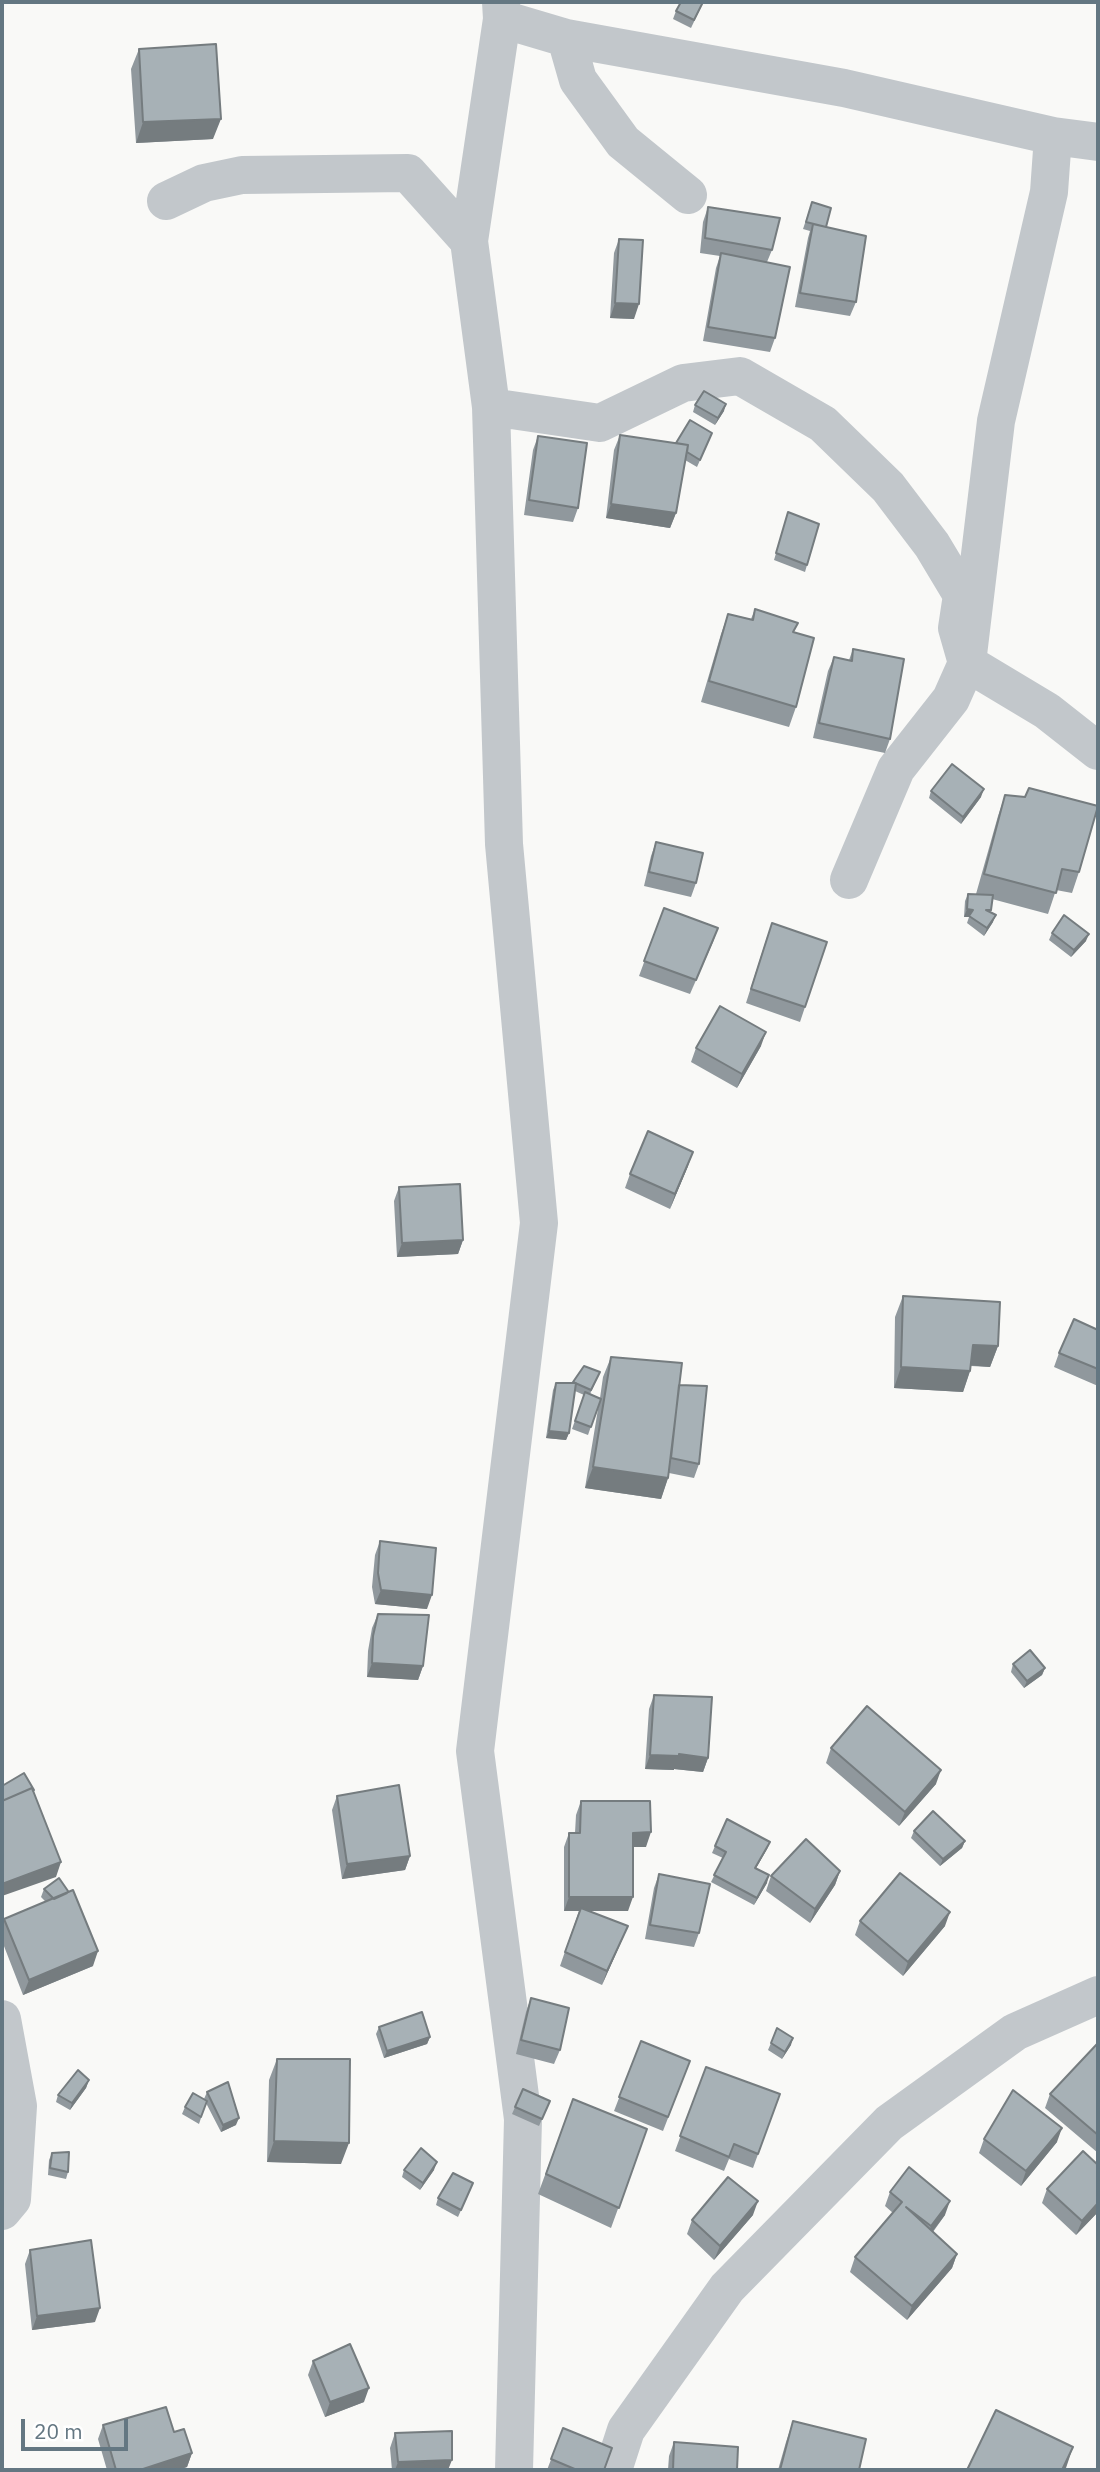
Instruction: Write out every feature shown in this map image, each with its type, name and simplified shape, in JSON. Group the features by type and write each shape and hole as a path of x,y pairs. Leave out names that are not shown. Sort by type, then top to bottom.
{"street":[{"path":"514,2470 523,2119 475,1751 539,1223 504,844 491,407 469,241 501,10 566,38 844,88 1054,136 1098,142"},
{"path":"566,38 578,80 623,142 688,195"},
{"path":"849,880 896,769 951,699 967,663 996,421 1049,192 1054,136"},
{"path":"166,201 204,183 242,175 408,173 469,241"},
{"path":"491,407 600,423 682,383 740,376 823,424 888,486 932,545 962,595 957,628 967,663 1046,711 1092,734"},
{"path":"612,2470 626,2430 727,2288 889,2123 1015,2032 1098,1995"},
{"path":"2,2020 18,2106 12,2199 2,2211"}],"building":[{"path":"681,2 703,2 694,20 676,11"},
{"path":"216,44 221,119 143,122 139,49"},
{"path":"812,202 831,208 826,227 806,222"},
{"path":"708,207 780,218 772,250 705,238"},
{"path":"813,224 866,236 856,302 800,293"},
{"path":"619,239 643,240 639,304 615,303"},
{"path":"721,253 790,267 775,338 708,327"},
{"path":"704,391 726,404 718,418 695,405"},
{"path":"690,420 712,433 700,460 687,452 688,445 676,443"},
{"path":"620,435 688,445 676,513 611,504"},
{"path":"538,436 587,443 578,508 529,500"},
{"path":"788,512 819,524 807,565 776,553"},
{"path":"755,609 798,623 793,632 814,638 796,707 709,681 728,614 753,620"},
{"path":"853,649 904,659 890,739 819,723 834,657 852,661"},
{"path":"952,764 984,789 963,817 931,791"},
{"path":"1029,788 1098,806 1079,872 1062,869 1056,893 984,874 1005,795 1025,797"},
{"path":"656,842 703,853 696,883 649,872"},
{"path":"968,894 993,895 991,910 986,910 996,915 987,928 969,916 973,910 967,909"},
{"path":"664,908 718,928 696,980 644,961"},
{"path":"1064,915 1089,934 1074,950 1052,933"},
{"path":"772,923 827,942 805,1007 751,989"},
{"path":"720,1006 766,1032 742,1074 696,1048"},
{"path":"648,1131 693,1152 675,1194 630,1174"},
{"path":"460,1184 463,1240 402,1243 399,1187"},
{"path":"903,1296 1000,1302 998,1346 973,1345 970,1371 901,1367"},
{"path":"1074,1319 1098,1330 1098,1369 1059,1353"},
{"path":"611,1357 682,1363 668,1478 593,1467"},
{"path":"584,1366 600,1372 591,1390 573,1382"},
{"path":"556,1383 576,1383 569,1433 549,1431"},
{"path":"679,1385 707,1386 699,1464 671,1458"},
{"path":"585,1392 601,1399 591,1427 575,1421"},
{"path":"380,1541 436,1548 432,1595 381,1590 378,1573"},
{"path":"378,1614 429,1615 423,1666 372,1663 373,1636"},
{"path":"1030,1650 1045,1668 1027,1681 1013,1664"},
{"path":"654,1695 712,1697 708,1758 679,1754 650,1755"},
{"path":"867,1706 941,1770 905,1812 831,1748"},
{"path":"24,1773 34,1790 32,1788 2,1801 2,1786"},
{"path":"399,1785 410,1856 347,1864 337,1796"},
{"path":"32,1788 61,1862 2,1884 2,1801"},
{"path":"581,1801 650,1801 651,1832 633,1833 633,1897 569,1897 569,1833 580,1833"},
{"path":"933,1811 965,1841 943,1859 914,1831"},
{"path":"727,1819 770,1842 755,1868 769,1875 757,1898 714,1875 726,1852 715,1846"},
{"path":"806,1839 840,1871 815,1909 771,1876"},
{"path":"900,1873 950,1912 908,1962 860,1921"},
{"path":"659,1874 710,1884 699,1933 650,1925"},
{"path":"59,1878 68,1891 54,1899 44,1889"},
{"path":"73,1890 98,1951 29,1980 4,1919"},
{"path":"581,1908 628,1926 607,1971 565,1952"},
{"path":"531,1998 569,2008 560,2050 521,2040"},
{"path":"422,2012 430,2037 387,2051 379,2027"},
{"path":"777,2028 793,2038 785,2052 771,2043"},
{"path":"641,2041 690,2061 668,2117 619,2097"},
{"path":"1098,2045 1098,2135 1050,2094"},
{"path":"277,2059 350,2059 349,2143 274,2141"},
{"path":"706,2067 780,2094 758,2154 734,2144 729,2157 680,2136"},
{"path":"78,2070 89,2080 72,2103 58,2095"},
{"path":"228,2082 239,2118 223,2125 207,2092"},
{"path":"523,2089 550,2101 542,2119 515,2107"},
{"path":"1013,2090 1062,2128 1026,2171 984,2139"},
{"path":"193,2093 207,2101 201,2117 185,2107"},
{"path":"573,2099 647,2129 619,2208 546,2174"},
{"path":"421,2148 437,2162 423,2183 404,2170"},
{"path":"1083,2151 1098,2165 1098,2203 1082,2221 1047,2189"},
{"path":"69,2152 68,2172 50,2168 52,2153"},
{"path":"909,2167 950,2201 931,2226 906,2207 957,2254 912,2306 855,2257 902,2202 890,2192"},
{"path":"453,2173 473,2183 461,2210 438,2198"},
{"path":"728,2177 758,2201 720,2246 692,2220"},
{"path":"91,2240 100,2308 37,2316 30,2250"},
{"path":"350,2344 369,2388 330,2402 313,2361"},
{"path":"166,2407 174,2432 184,2429 192,2453 140,2470 116,2470 103,2425"},
{"path":"996,2410 1073,2447 1062,2470 967,2470"},
{"path":"793,2421 866,2439 859,2470 780,2470"},
{"path":"563,2428 612,2448 604,2470 577,2470 551,2459"},
{"path":"452,2431 452,2460 398,2462 395,2433"},
{"path":"674,2442 738,2447 737,2470 673,2470"}]}
